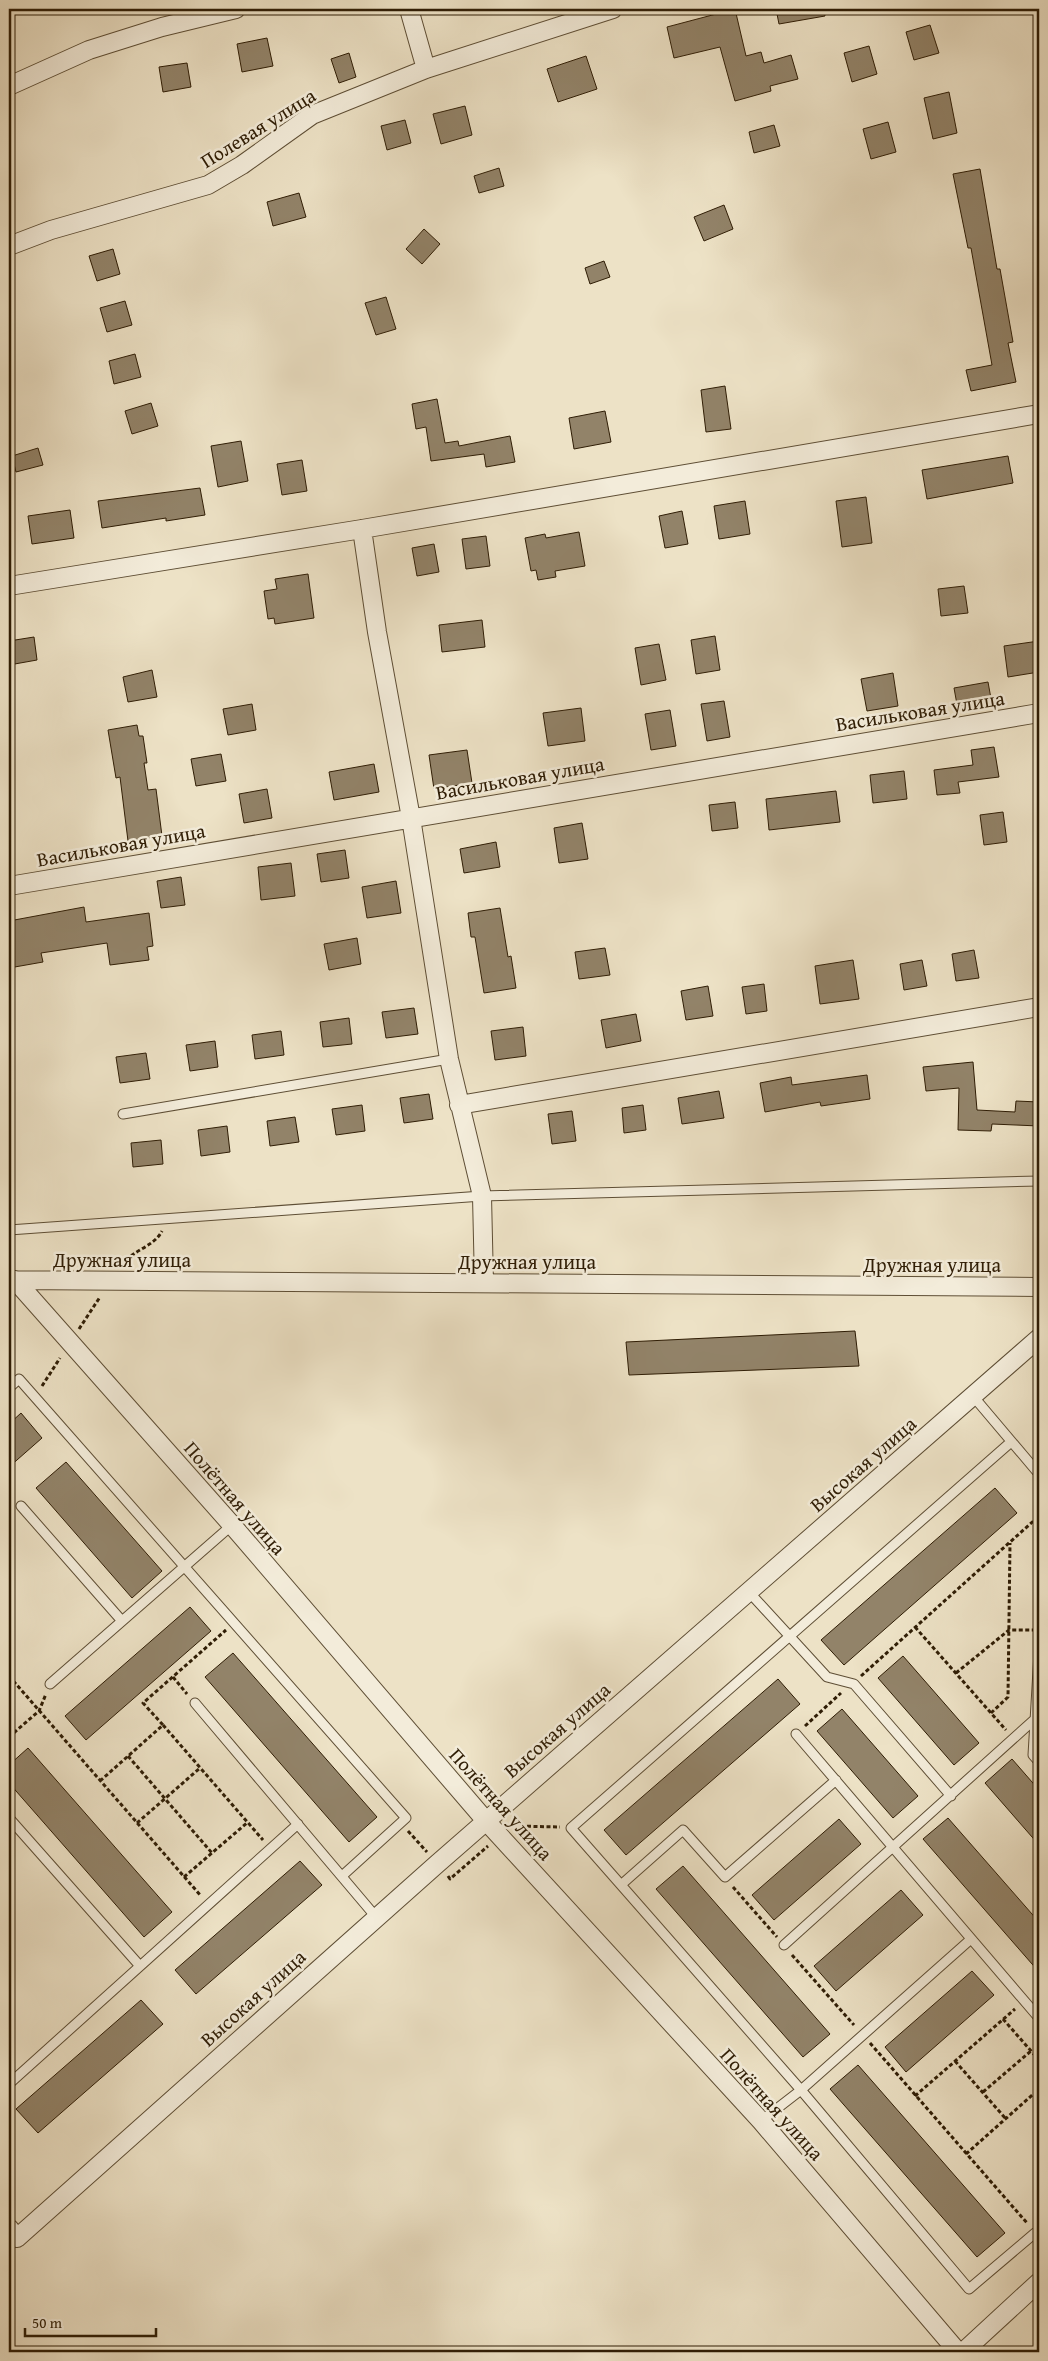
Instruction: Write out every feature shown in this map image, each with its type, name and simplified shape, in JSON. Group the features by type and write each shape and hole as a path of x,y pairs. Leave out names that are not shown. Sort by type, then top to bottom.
{"street":[{"path":"9,86 88,50 162,27 236,9"},
{"path":"409,9 426,69"},
{"name":"Полевая улица","path":"9,246 51,230 208,185 242,165 312,115 426,69 613,9"},
{"path":"9,586 362,529 1039,414"},
{"path":"362,529 377,632 411,818 449,1059 482,1196 484,1283"},
{"name":"Васильковая улица","path":"9,886 1039,713"},
{"path":"459,1105 1039,1007"},
{"name":"Дружная улица","path":"12,1283 111,1281 1039,1287"},
{"name":"Полётная улица","path":"12,1283 70,1343 232,1525 486,1821 761,2122 958,2352"},
{"name":"Высокая улица","path":"13,2233 1039,1338"},
{"path":"963,2352 1039,2282"}],"lane":[{"path":"123,1114 449,1059"},
{"path":"9,1230 482,1196 1039,1181"},
{"path":"9,1388 19,1379 406,1818 342,1876"},
{"path":"973,1396 1039,1474"},
{"path":"1011,1442 788,1636 572,1828 801,2090 969,2289 1036,2233"},
{"path":"22,1506 122,1621"},
{"path":"50,1684 232,1525"},
{"path":"749,1592 827,1677 852,1684 951,1796"},
{"path":"1039,1653 1033,1755 1039,1762"},
{"path":"195,1703 376,1917"},
{"path":"784,1945 1035,1719"},
{"path":"796,1734 1039,2018"},
{"path":"622,1884 684,1830 725,1877 836,1780"},
{"path":"9,1818 140,1966"},
{"path":"9,2084 298,1824"},
{"path":"761,2122 801,2090 971,1939"}],"path":[{"path":"34,1396 127,1257 158,1239 168,1220"},
{"path":"796,1734 1039,1516"},
{"path":"991,1713 1008,1697 1010,1542"},
{"path":"234,1623 143,1703 271,1848"},
{"path":"915,1627 1014,1739"},
{"path":"956,1673 1009,1630 1039,1630"},
{"path":"9,1676 208,1905"},
{"path":"173,1677 195,1703"},
{"path":"9,1737 39,1711 50,1684"},
{"path":"100,1781 163,1725"},
{"path":"128,1756 212,1853"},
{"path":"137,1823 200,1768"},
{"path":"184,1877 248,1822"},
{"path":"725,1877 1036,2233"},
{"path":"916,2096 1024,2000"},
{"path":"1003,2019 1039,2060 1039,2066"},
{"path":"982,2092 1031,2051"},
{"path":"955,2061 1006,2119"},
{"path":"966,2154 1039,2090"}],"building":[{"path":"735,9 746,56 761,52 764,63 791,55 798,79 770,86 771,91 735,101 720,47 674,58 667,27"},
{"path":"776,9 824,9 825,16 779,24"},
{"path":"930,25 939,53 914,60 906,32"},
{"path":"267,38 273,66 242,72 237,44"},
{"path":"869,46 877,74 852,82 844,53"},
{"path":"349,53 356,77 339,83 331,59"},
{"path":"586,56 597,89 558,102 547,69"},
{"path":"187,63 191,87 163,92 159,67"},
{"path":"949,92 957,133 933,139 924,98"},
{"path":"465,106 472,135 441,144 433,114"},
{"path":"405,120 411,143 387,150 381,126"},
{"path":"888,122 896,152 871,159 863,129"},
{"path":"774,125 780,146 754,153 749,132"},
{"path":"499,168 504,186 479,193 474,176"},
{"path":"980,169 997,269 1000,269 1013,342 1008,343 1016,382 971,391 966,370 992,365 971,248 968,248 953,174"},
{"path":"299,193 306,217 273,226 267,202"},
{"path":"724,205 733,229 704,241 694,217"},
{"path":"424,229 440,244 422,264 406,249"},
{"path":"113,249 120,274 97,281 89,256"},
{"path":"604,261 610,277 590,284 585,268"},
{"path":"386,297 396,329 376,335 365,303"},
{"path":"125,301 132,325 107,332 100,308"},
{"path":"135,354 141,377 114,384 109,361"},
{"path":"725,386 731,429 706,432 701,390"},
{"path":"437,399 445,443 458,441 459,446 510,436 515,462 486,467 484,454 431,461 426,427 416,429 412,404"},
{"path":"151,403 158,426 132,434 125,411"},
{"path":"605,411 611,442 574,449 569,418"},
{"path":"241,441 248,481 218,487 211,446"},
{"path":"38,448 43,465 16,472 12,456"},
{"path":"1008,456 1013,483 927,499 922,470"},
{"path":"302,460 307,491 282,495 277,464"},
{"path":"200,488 205,515 166,521 166,518 102,528 98,501"},
{"path":"866,497 872,543 842,547 836,501"},
{"path":"745,501 750,534 719,539 714,506"},
{"path":"70,510 74,538 32,544 28,516"},
{"path":"682,511 688,544 665,548 659,516"},
{"path":"579,532 585,566 555,571 556,577 538,580 536,570 531,571 525,538 545,534 546,538"},
{"path":"486,536 490,566 466,569 462,539"},
{"path":"434,544 439,572 417,576 412,548"},
{"path":"308,574 314,618 275,624 274,618 268,619 264,591 277,589 275,579"},
{"path":"964,586 968,613 941,616 938,589"},
{"path":"482,620 485,647 442,652 439,625"},
{"path":"715,636 720,670 696,674 691,640"},
{"path":"34,637 37,660 9,665 9,641"},
{"path":"1039,641 1039,672 1008,677 1004,646"},
{"path":"659,644 666,680 641,685 635,648"},
{"path":"152,670 157,697 128,702 123,677"},
{"path":"893,673 898,706 867,711 861,679"},
{"path":"988,682 992,704 958,710 954,688"},
{"path":"724,701 730,737 707,741 701,704"},
{"path":"252,704 256,730 228,735 223,709"},
{"path":"581,708 585,741 548,746 543,713"},
{"path":"670,710 676,746 651,750 645,714"},
{"path":"137,725 139,736 143,736 148,790 156,789 162,836 128,841 120,777 116,778 108,730"},
{"path":"994,747 999,777 958,782 960,793 937,795 934,770 973,765 971,750"},
{"path":"467,750 472,783 434,789 429,755"},
{"path":"221,754 226,781 196,786 191,759"},
{"path":"374,764 379,792 334,800 329,772"},
{"path":"904,771 907,799 873,803 870,775"},
{"path":"267,789 272,818 244,823 239,794"},
{"path":"836,791 840,822 769,830 766,799"},
{"path":"735,802 738,828 712,831 709,805"},
{"path":"1003,812 1007,842 984,845 980,815"},
{"path":"582,823 588,859 559,863 554,828"},
{"path":"496,842 500,867 464,873 460,849"},
{"path":"345,850 349,878 321,882 317,854"},
{"path":"291,863 295,896 261,900 258,867"},
{"path":"181,877 185,905 161,908 157,881"},
{"path":"396,881 401,913 367,918 362,887"},
{"path":"84,907 86,922 149,913 153,946 147,947 149,960 110,965 107,943 41,953 43,962 9,968 9,921"},
{"path":"500,908 508,957 511,956 516,988 484,993 475,937 471,937 468,913"},
{"path":"357,938 361,964 329,970 324,944"},
{"path":"605,948 610,975 579,979 575,952"},
{"path":"974,950 979,978 956,981 952,954"},
{"path":"853,960 859,999 820,1004 815,966"},
{"path":"922,960 927,986 904,990 900,964"},
{"path":"764,984 767,1011 746,1014 742,987"},
{"path":"708,986 713,1016 686,1020 681,991"},
{"path":"414,1008 418,1034 386,1038 382,1012"},
{"path":"636,1014 641,1041 606,1048 601,1020"},
{"path":"349,1018 352,1044 323,1047 320,1022"},
{"path":"523,1027 526,1056 495,1060 491,1031"},
{"path":"281,1031 284,1055 255,1059 252,1035"},
{"path":"215,1041 218,1067 190,1071 186,1045"},
{"path":"146,1053 150,1079 120,1083 116,1057"},
{"path":"973,1062 977,1110 1015,1112 1016,1101 1039,1102 1039,1126 992,1124 991,1131 958,1130 959,1088 926,1091 923,1067"},
{"path":"867,1075 870,1099 821,1106 820,1102 765,1112 760,1083 791,1077 792,1085"},
{"path":"719,1091 724,1118 682,1124 678,1098"},
{"path":"429,1094 433,1119 404,1123 400,1098"},
{"path":"362,1105 365,1131 336,1135 332,1109"},
{"path":"643,1105 646,1130 624,1133 622,1108"},
{"path":"572,1111 576,1141 552,1144 548,1114"},
{"path":"295,1117 299,1142 270,1146 267,1121"},
{"path":"227,1126 230,1152 201,1156 198,1130"},
{"path":"161,1140 163,1164 133,1167 131,1143"},
{"path":"855,1331 859,1366 629,1375 626,1342"},
{"path":"21,1413 42,1438 9,1467 9,1424"},
{"path":"66,1462 162,1571 132,1598 36,1488"},
{"path":"995,1488 1017,1513 844,1665 821,1640"},
{"path":"190,1607 211,1631 86,1740 65,1716"},
{"path":"233,1653 377,1817 349,1842 205,1677"},
{"path":"903,1656 979,1743 954,1765 878,1678"},
{"path":"778,1679 800,1704 626,1855 604,1830"},
{"path":"842,1709 918,1796 893,1818 817,1731"},
{"path":"28,1748 172,1912 144,1937 9,1783 9,1765"},
{"path":"1012,1759 1039,1790 1039,1845 985,1783"},
{"path":"948,1818 1039,1922 1039,1972 923,1839"},
{"path":"839,1819 861,1844 774,1920 752,1895"},
{"path":"300,1861 322,1885 196,1994 175,1970"},
{"path":"683,1866 830,2034 803,2057 656,1889"},
{"path":"901,1890 923,1915 836,1991 814,1966"},
{"path":"972,1971 994,1995 906,2072 885,2047"},
{"path":"141,2000 163,2024 38,2133 16,2109"},
{"path":"858,2065 1005,2233 977,2257 830,2089"}]}
